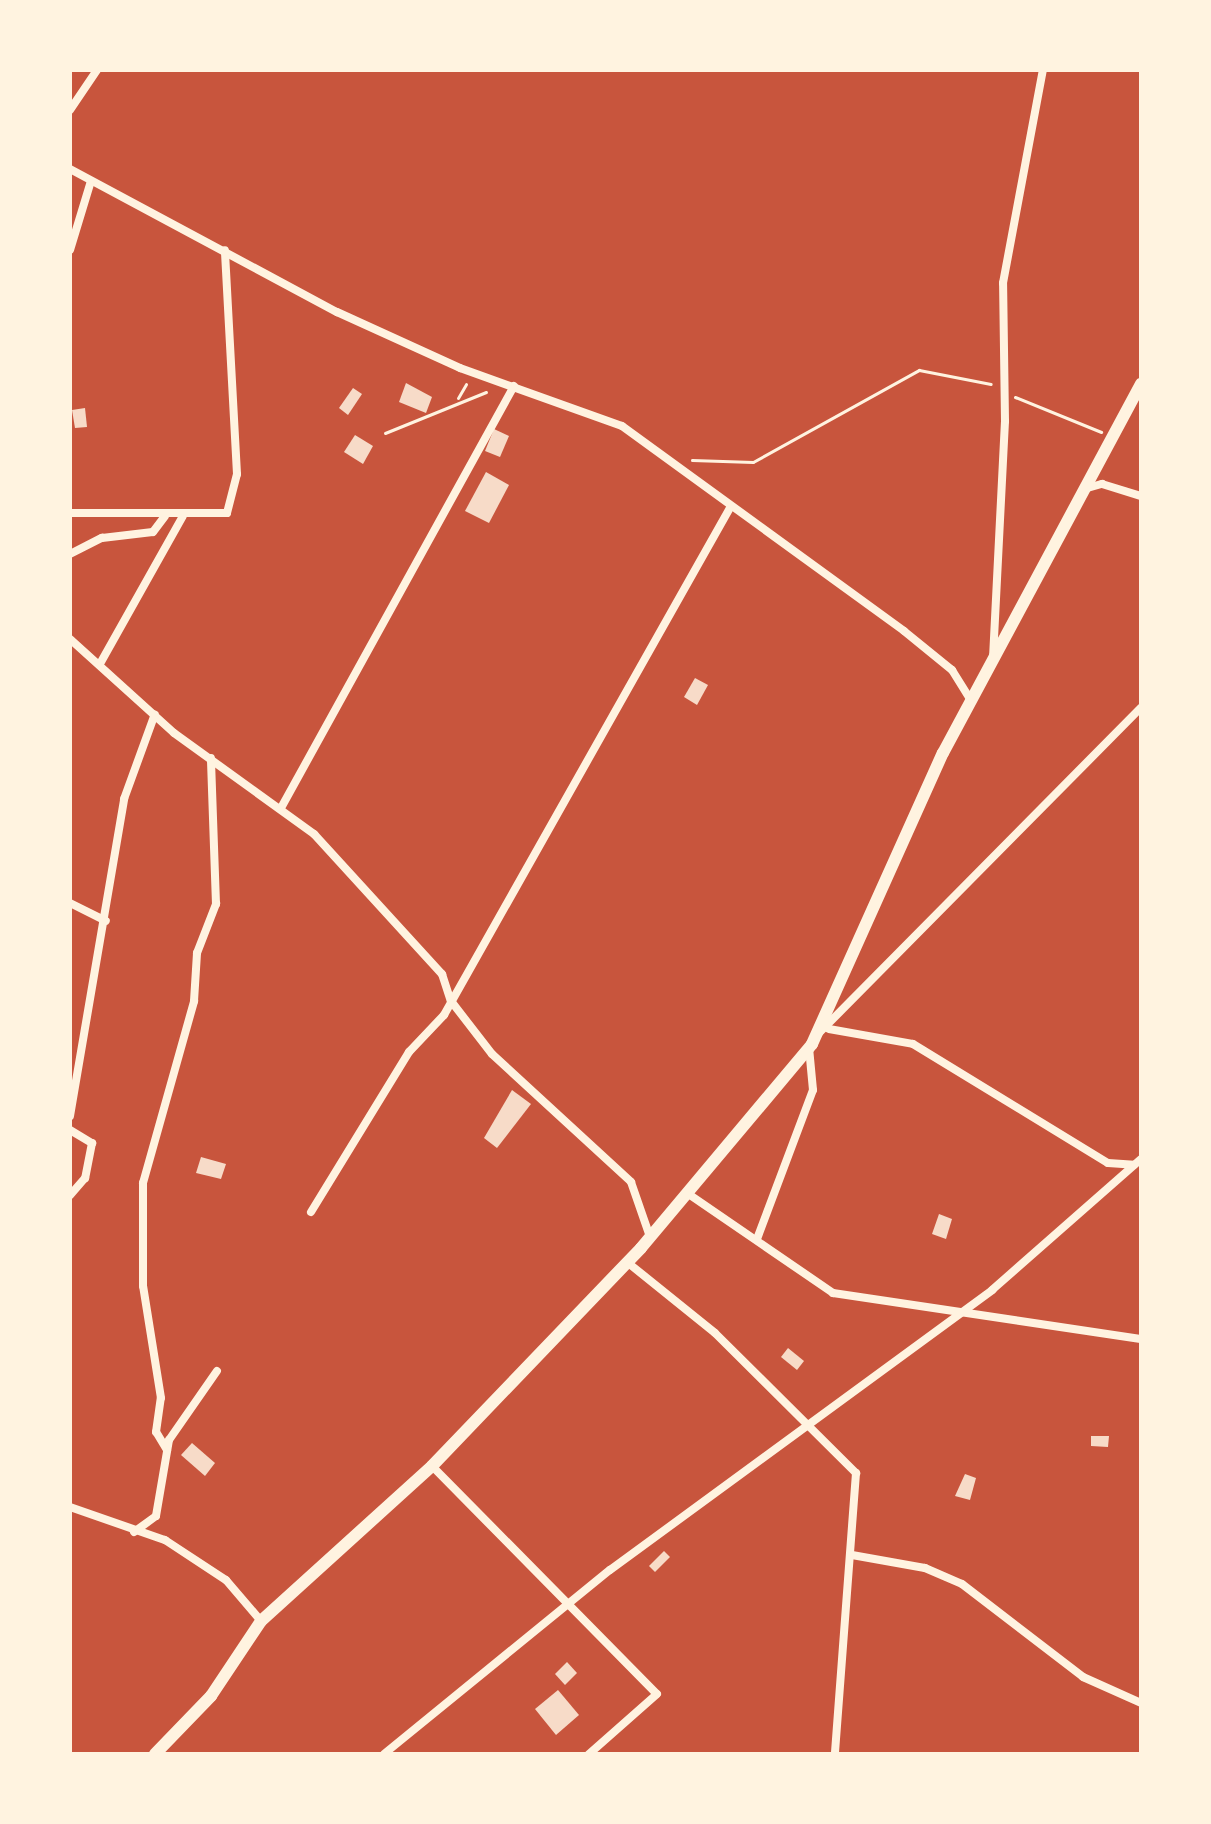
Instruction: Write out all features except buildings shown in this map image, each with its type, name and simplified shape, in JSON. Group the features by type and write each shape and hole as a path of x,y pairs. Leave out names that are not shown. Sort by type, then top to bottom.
{"street":[{"path":"70,110 97,70"},
{"path":"993,658 1006,391 1003,283 1043,70"},
{"path":"70,169 337,312 512,389 622,426 952,670 971,700"},
{"path":"70,250 91,181"},
{"path":"70,513 183,516 227,513 237,474 225,250"},
{"path":"155,1754 211,1696 261,1621 432,1466 627,1262 809,1047 971,700 1141,384"},
{"path":"281,808 512,389"},
{"path":"1083,489 1102,484 1141,496"},
{"path":"311,1212 409,1052 451,1001 731,506"},
{"path":"70,554 102,538 153,532 165,516"},
{"path":"101,662 183,516"},
{"path":"70,639 101,662 155,714 314,834 442,974 451,1001 492,1054 631,1182 650,1237"},
{"path":"817,1035 829,1029 1141,708"},
{"path":"70,1116 106,921 124,799 155,714"},
{"path":"167,1450 156,1432 161,1398 143,1286 143,1183 194,1001 197,953 216,904 211,758"},
{"path":"70,903 106,921"},
{"path":"829,1029 913,1044 1108,1163 1137,1162"},
{"path":"757,1239 813,1090 809,1047"},
{"path":"70,1130 92,1143 85,1178 70,1195"},
{"path":"384,1754 570,1607 963,1310 1137,1162"},
{"path":"687,1193 833,1293 963,1310 1076,1335 1141,1339"},
{"path":"627,1262 715,1333 856,1473 835,1754"},
{"path":"134,1532 156,1516 167,1450 187,1407 217,1371"},
{"path":"432,1466 657,1694 589,1754"},
{"path":"70,1507 134,1532 165,1540 201,1562 261,1621"},
{"path":"852,1555 925,1568 962,1584 1083,1677 1141,1703"}],"path":[{"path":"682,455 709,465 753,462 919,370 957,372 1112,436"},
{"path":"385,433 455,399 512,389"}]}
